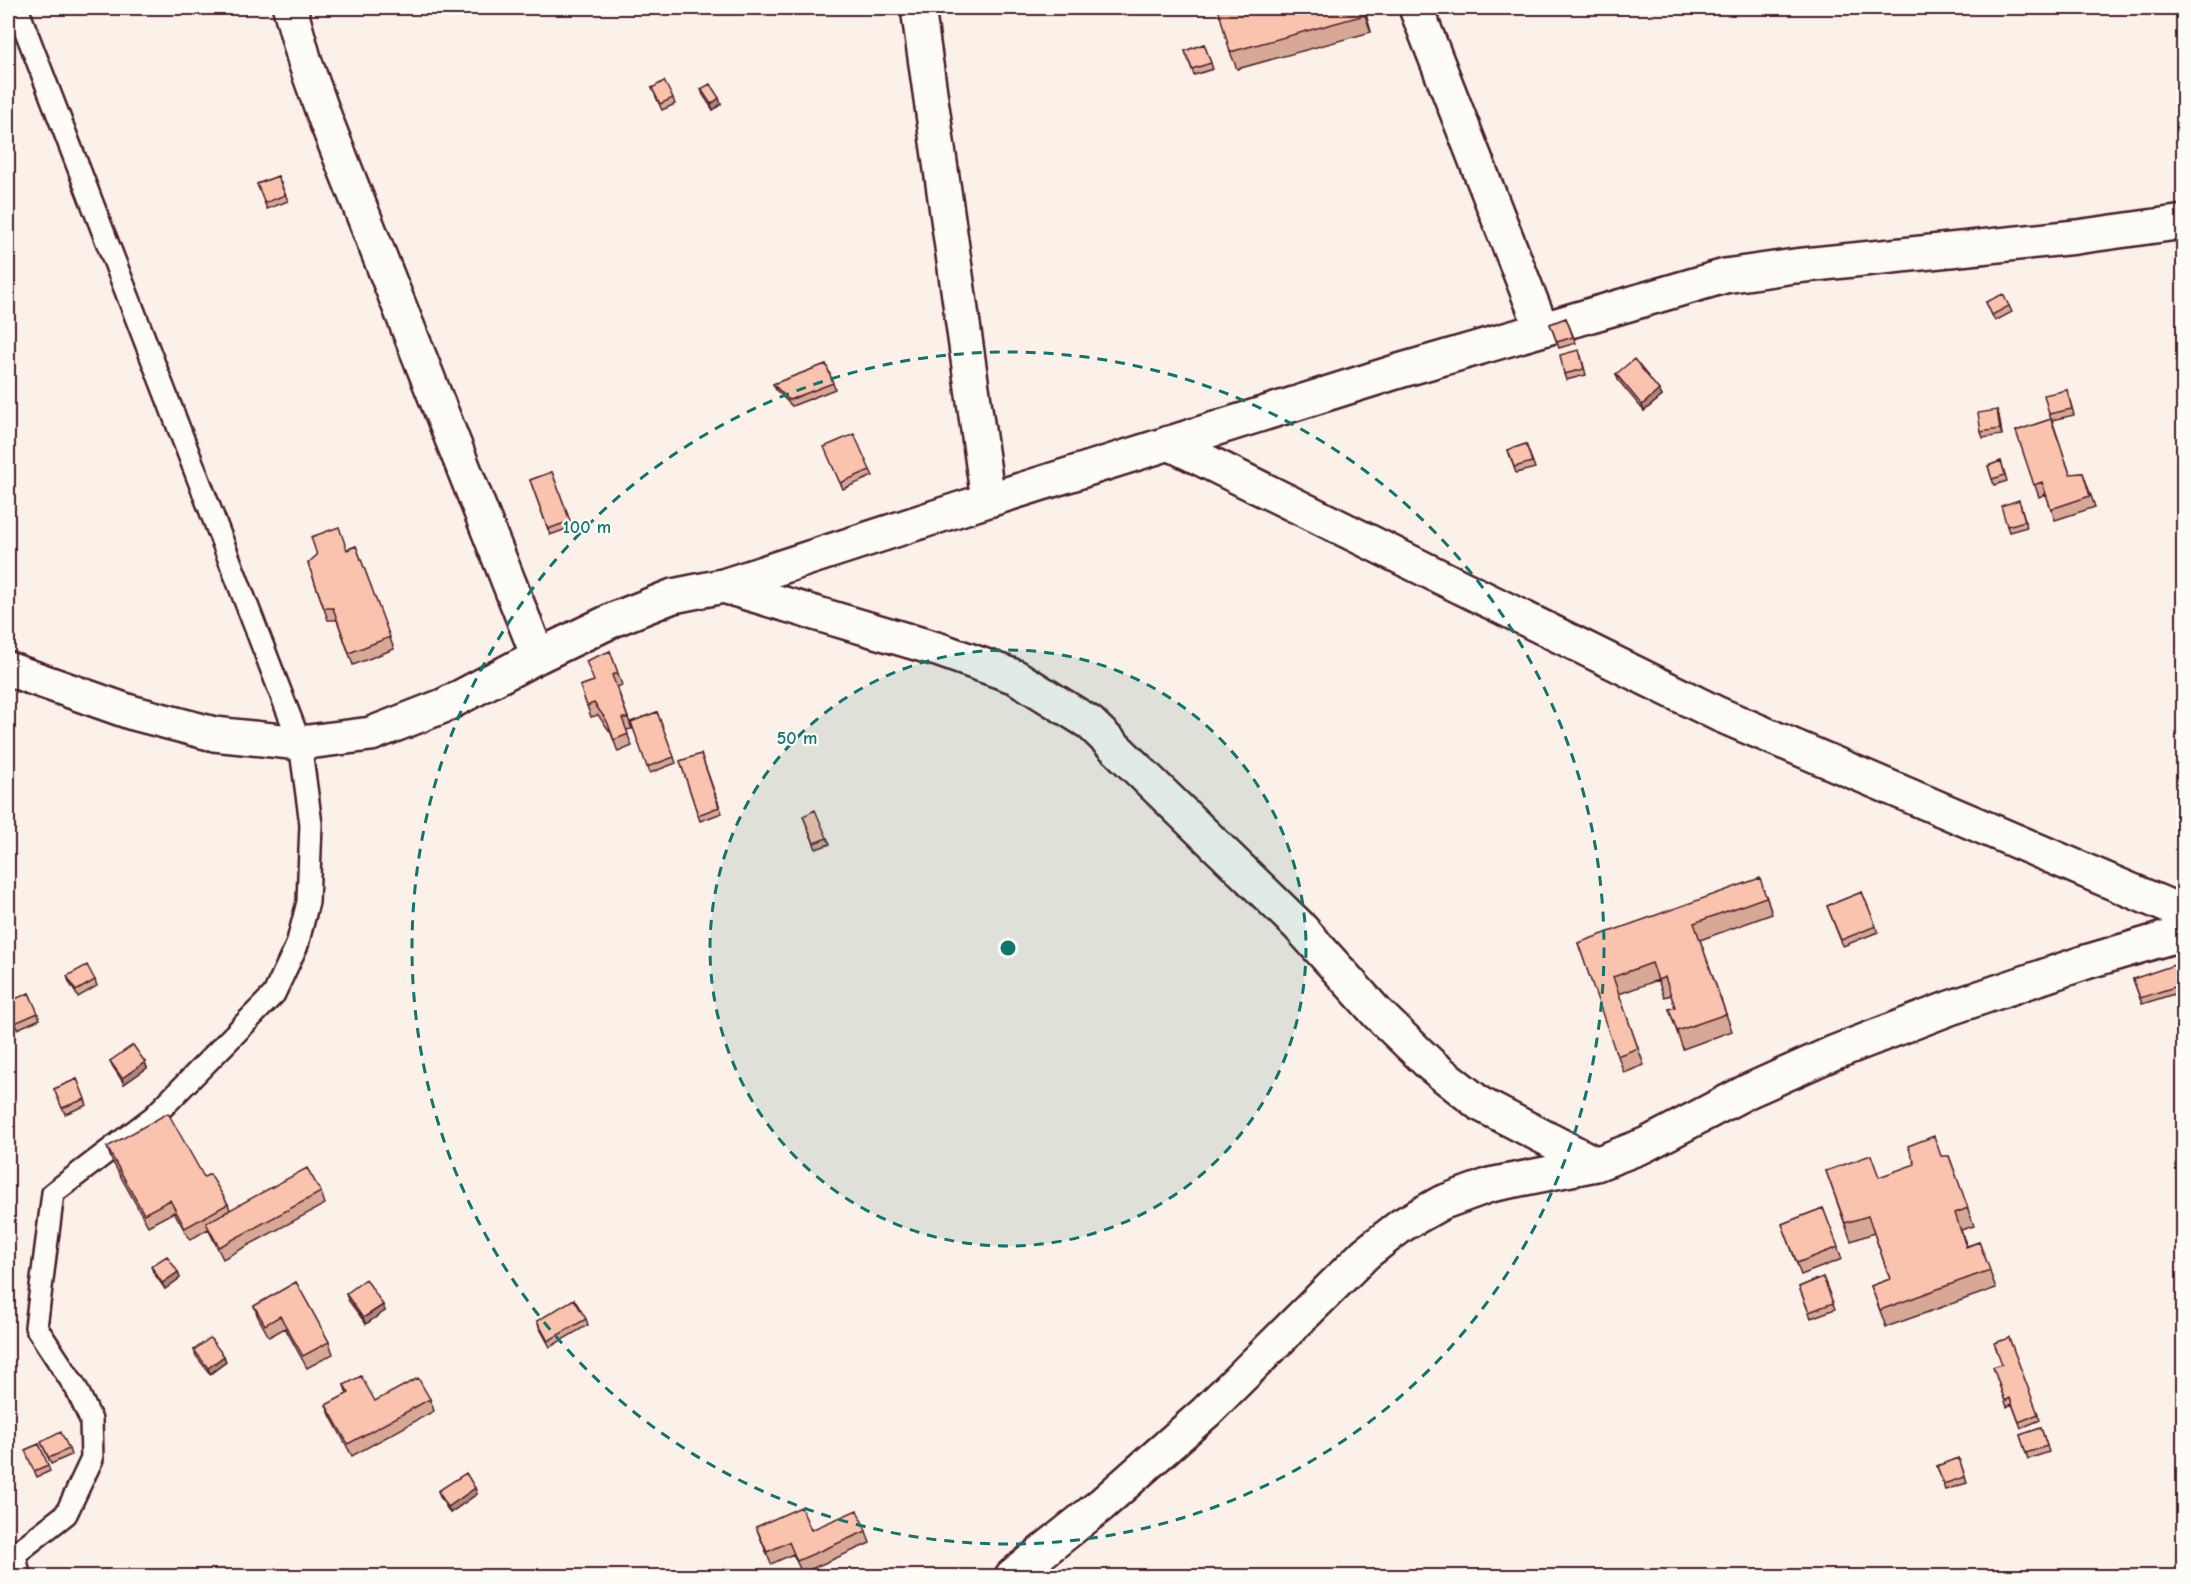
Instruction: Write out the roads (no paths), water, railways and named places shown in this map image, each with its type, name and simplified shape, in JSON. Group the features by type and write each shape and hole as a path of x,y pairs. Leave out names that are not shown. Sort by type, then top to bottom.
{"street":[{"path":"290,8 304,62 326,121 538,656"},
{"path":"918,8 988,500"},
{"path":"1416,8 1542,329"},
{"path":"8,669 130,712 214,734 300,743 371,734 443,706 615,619 673,596 723,586 1399,371 1725,276 1795,266 2076,237 2184,222"},
{"path":"1169,443 1718,714 2184,914"},
{"path":"723,586 940,650 1016,677 1090,723 1298,925 1377,1013 1432,1066 1480,1104 1596,1164"},
{"path":"1012,1576 1101,1505 1206,1412 1366,1253 1402,1225 1441,1203 1490,1185 1596,1164 1645,1145 1748,1091 1833,1053 1961,1005 2086,962 2184,933"}],"lane":[{"path":"17,8 300,743 311,824 308,902 297,945 274,994 153,1117 52,1193 36,1327 76,1388 91,1420 92,1459 66,1514 15,1554 19,1576"}]}
